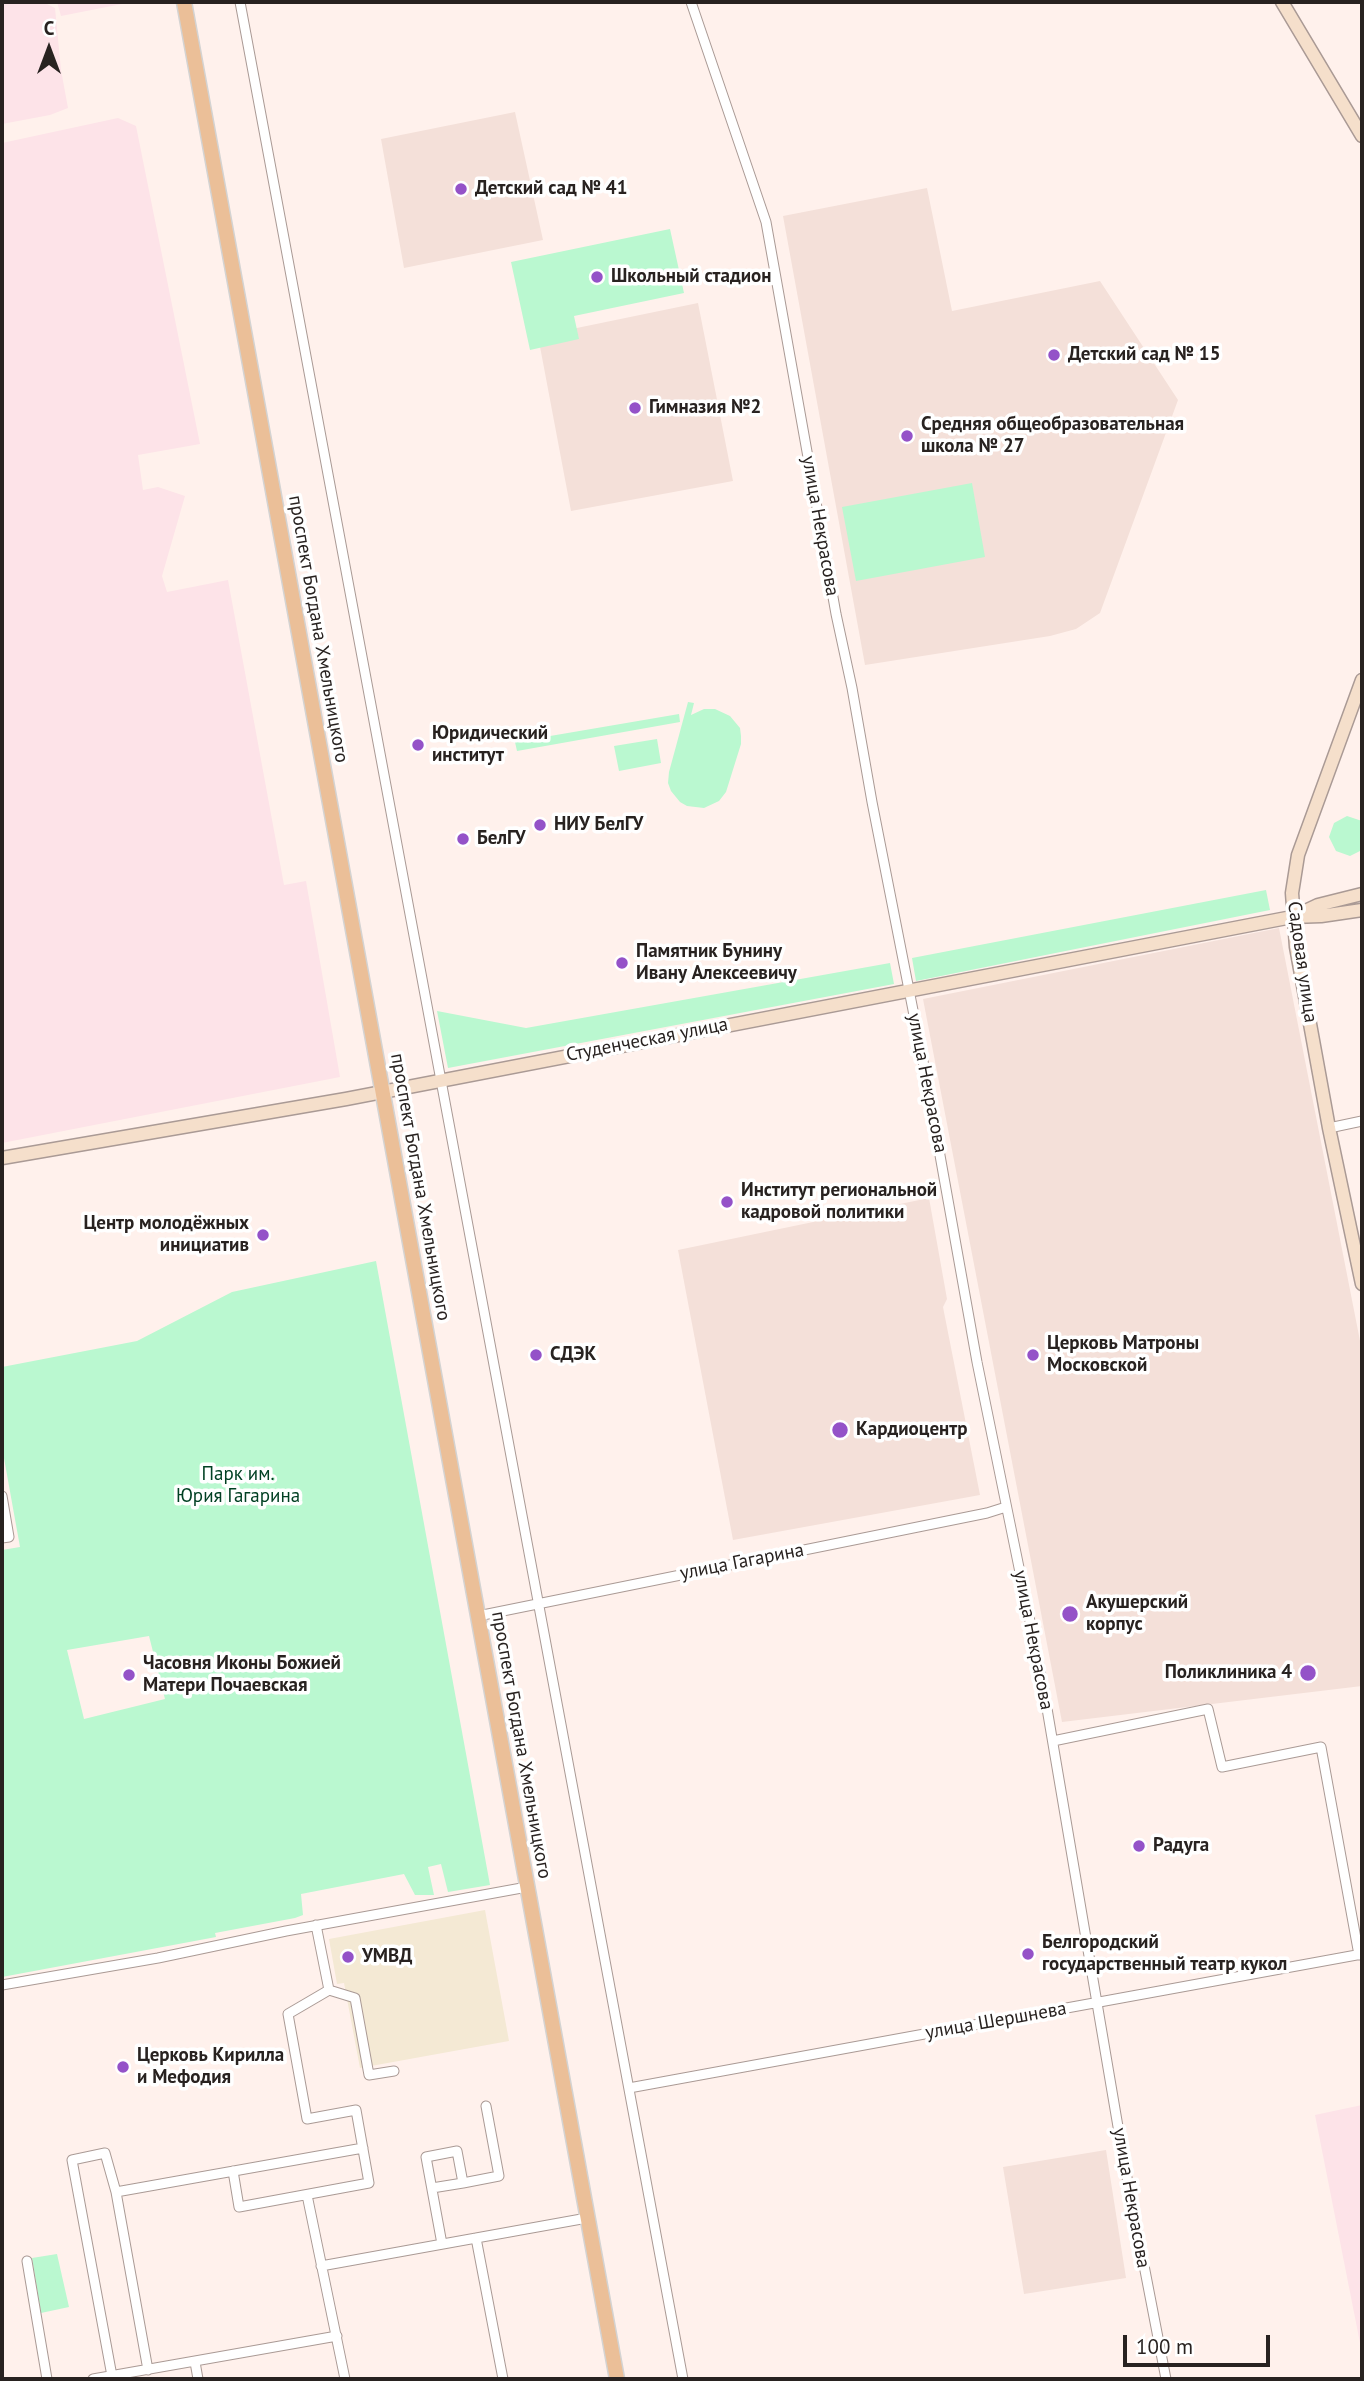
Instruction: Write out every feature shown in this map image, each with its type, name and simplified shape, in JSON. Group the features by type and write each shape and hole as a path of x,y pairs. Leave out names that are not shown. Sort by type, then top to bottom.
{"main road":[{"name":"проспект Богдана Хмельницкого","path":"184,2 617,2379"},
{"path":"1282,2 1362,136"},
{"name":"Садовая улица","path":"1362,680 1298,855 1292,893 1292,917 1329,1128 1362,1284"},
{"name":"Студенческая улица","path":"1292,917 1318,905 1362,894"},
{"name":"Студенческая улица","path":"2,1158 383,1091 1292,917 1362,910"}],"street":[{"path":"240,2 683,2379"},
{"name":"улица Некрасова","path":"691,2 766,222 836,614 1053,1741 1142,2263 1166,2379"},
{"path":"1329,1128 1362,1121"},
{"path":"2,1496 9,1537 2,1538"},
{"name":"улица Гагарина","path":"478,1616 1006,1507"},
{"path":"1053,1741 1208,1709 1222,1767 1321,1746 1361,1954"},
{"path":"2,1985 527,1887"},
{"path":"317,1925 329,1990"},
{"name":"улица Шершнева","path":"629,2088 1361,1954"},
{"path":"233,2171 239,2207 369,2183 356,2110 307,2119 288,2014 329,1990 355,1998 369,2075 394,2071"},
{"path":"432,2188 499,2176 486,2106"},
{"path":"116,2192 363,2148"},
{"path":"442,2244 426,2157 457,2151 463,2183"},
{"path":"112,2376 72,2160 106,2153 116,2192 148,2370"},
{"path":"307,2194 345,2379"},
{"path":"321,2266 587,2218"},
{"path":"476,2238 503,2379"},
{"path":"27,2261 47,2379"},
{"path":"93,2379 337,2336"},
{"path":"195,2361 198,2379"}],"shaded area":[{"path":"2,2 43,2 55,8 68,108 50,115 2,124"},
{"path":"57,2 132,2 61,16"},
{"name":"Детский сад № 41","path":"515,112 543,240 404,268 381,139"},
{"path":"118,118 136,126 200,444 138,455 143,490 158,487 185,496 162,576 167,592 228,580 284,885 306,881 340,1077 2,1143 2,143"},
{"path":"927,188 952,311 1100,281 1178,400 1100,613 1076,629 1050,636 865,665 783,216"},
{"name":"Гимназия №2","path":"698,303 733,481 571,511 538,336"},
{"path":"1279,928 1362,1351 1362,1686 1062,1722 923,999"},
{"name":"Кардиоцентр","path":"929,1198 947,1299 943,1307 980,1495 733,1540 678,1250"},
{"path":"485,1910 509,2041 360,2068 344,1983 337,1984 329,1939"},
{"path":"1362,2105 1362,2353 1315,2115"},
{"path":"1106,2150 1126,2278 1024,2294 1003,2167"}],"green space":[{"name":"Школьный стадион","path":"670,229 684,293 574,316 579,339 530,350 511,262"},
{"path":"972,483 985,557 856,581 842,507"},
{"path":"688,702 694,703 691,715 704,709 715,709 730,716 740,728 741,744 726,792 719,801 704,808 687,806 680,802 668,783"},
{"path":"679,714 680,722 517,751 515,742"},
{"path":"657,739 661,763 619,771 614,746"},
{"path":"1347,816 1362,821 1362,850 1350,856 1336,851 1329,837 1334,823"},
{"path":"1266,890 1270,910 916,981 912,958"},
{"path":"890,963 894,984 448,1068 437,1011 526,1028"},
{"name":"Парк им. Юрия Гагарина","path":"376,1261 490,1885 448,1892 441,1864 428,1867 434,1895 415,1895 404,1874 301,1894 303,1915 295,1918 215,1933 216,1937 2,1977 2,1550 20,1547 2,1447 2,1367 137,1341 232,1292","holes":["149,1636 165,1699 84,1719 67,1650"]},
{"path":"57,2254 69,2307 41,2313 32,2258"}],"place":[{"name":"Детский сад № 41","path":"461,189"},
{"name":"Школьный стадион","path":"597,277"},
{"name":"Детский сад № 15","path":"1054,355"},
{"name":"Гимназия №2","path":"635,408"},
{"name":"Средняя общеобразовательная школа № 27","path":"907,436"},
{"name":"Юридический институт","path":"418,745"},
{"name":"НИУ БелГУ","path":"540,825"},
{"name":"БелГУ","path":"463,839"},
{"name":"Памятник Бунину Ивану Алексеевичу","path":"622,963"},
{"name":"Институт региональной кадровой политики","path":"727,1202"},
{"name":"Центр молодёжных инициатив","path":"263,1235"},
{"name":"СДЭК","path":"536,1355"},
{"name":"Церковь Матроны Московской","path":"1033,1355"},
{"name":"Кардиоцентр","path":"840,1430"},
{"name":"Акушерский корпус","path":"1070,1614"},
{"name":"Поликлиника 4","path":"1308,1673"},
{"name":"Часовня Иконы Божией Матери Почаевская","path":"129,1675"},
{"name":"Радуга","path":"1139,1846"},
{"name":"Белгородский государственный театр кукол","path":"1028,1954"},
{"name":"УМВД","path":"348,1957"},
{"name":"Церковь Кирилла и Мефодия","path":"123,2067"}]}
